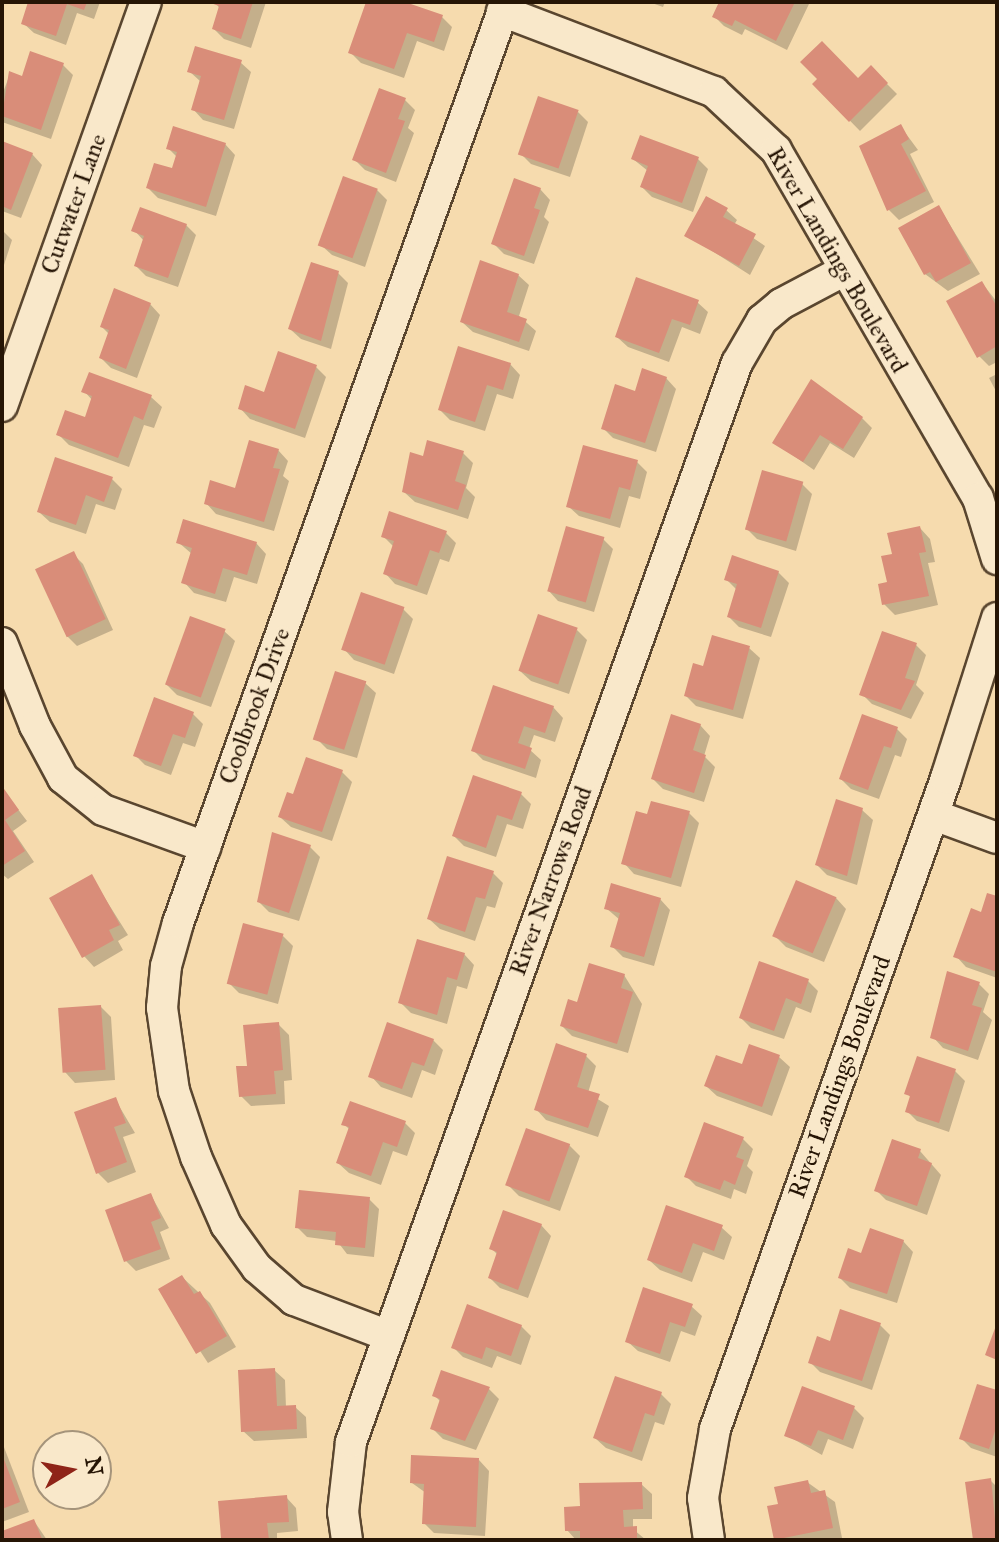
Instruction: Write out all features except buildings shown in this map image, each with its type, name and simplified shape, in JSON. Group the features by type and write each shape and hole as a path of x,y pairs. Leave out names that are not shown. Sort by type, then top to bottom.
{"street":[{"name":"Cutwater Lane","path":"2,406 9,364 146,2"},
{"name":"River Landings Boulevard","path":"504,6 714,92 776,150 843,271 978,498 997,559"},
{"name":"Coolbrook Drive","path":"389,1336 294,1300 257,1268 226,1225 196,1157 174,1091 162,1008 166,966 205,847 504,6"},
{"name":"River Narrows Road","path":"347,1540 343,1512 351,1442 737,363 772,312 843,271"},
{"name":"River Landings Boulevard","path":"709,1540 703,1498 715,1429 934,815 997,618"},
{"path":"2,643 35,726 63,778 103,810 205,847"},
{"path":"934,815 997,838"}]}
